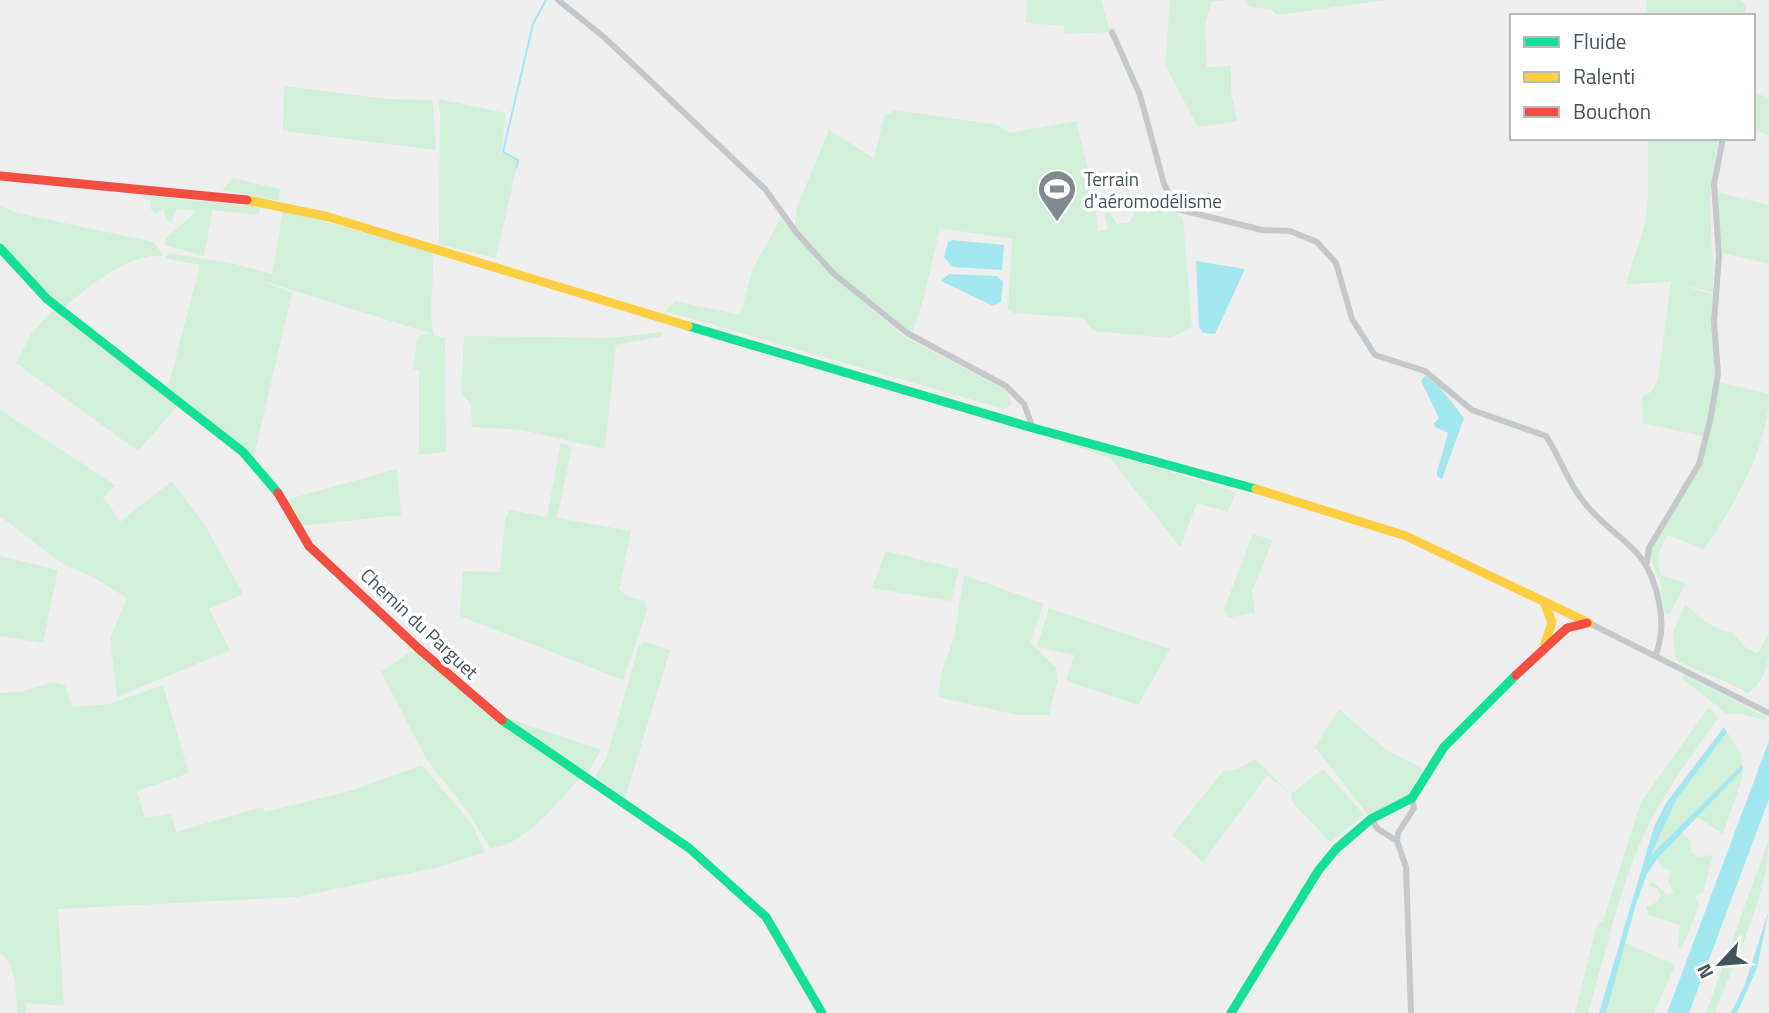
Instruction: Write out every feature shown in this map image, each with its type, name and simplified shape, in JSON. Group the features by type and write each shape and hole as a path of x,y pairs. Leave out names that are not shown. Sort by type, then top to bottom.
{"street":[{"path":"558,0 605,38 765,188 796,232 834,274 906,333 1006,386 1024,404 1033,428"},
{"path":"1112,32 1140,95 1164,184 1177,209 1184,213 1262,230 1300,233 1325,247 1336,263 1352,319 1375,355 1425,371 1472,410 1546,436 1569,481 1584,502 1647,562 1654,576 1663,633 1656,655"},
{"path":"1647,562 1649,548 1699,464 1710,421 1718,374 1714,312 1719,256 1714,184 1723,140"},
{"path":"0,176 231,197 329,217 1033,428 1219,478 1406,536 1656,655 1769,713"},
{"name":"Chemin du Parguet","path":"0,248 47,299 243,452 269,480 309,546 428,657 500,718 688,848 766,918 822,1013"},
{"path":"1544,601 1551,615 1552,626"},
{"path":"1543,648 1555,617 1565,611"},
{"path":"1231,1013 1318,871 1353,831 1412,798 1437,754 1563,628 1565,611"},
{"path":"1556,636 1577,624 1589,623"},
{"path":"1411,1013 1406,867 1397,841 1398,833 1414,808 1412,798"},
{"path":"1371,819 1378,829 1397,841"}],"green space":[{"path":"1027,0 1101,0 1110,32 1064,34 1064,26 1026,23"},
{"path":"1170,0 1227,0 1211,2 1205,25 1207,67 1231,66 1231,92 1237,121 1198,127 1165,65"},
{"path":"1244,0 1387,0 1277,15 1271,9 1250,7"},
{"path":"1647,0 1740,0 1745,5 1746,14 1645,14"},
{"path":"284,86 387,99 433,100 436,150 283,131"},
{"path":"1755,93 1769,98 1769,135 1755,131"},
{"path":"438,99 506,113 501,153 518,161 496,258 439,244"},
{"path":"896,110 998,125 1009,133 1076,121 1092,184 1098,231 1108,229 1104,213 1110,213 1117,224 1130,222 1136,210 1165,200 1183,219 1192,328 1169,338 1093,331 1083,318 1014,313 1008,310 1012,239 940,228 912,334 838,274 795,225 797,207 829,130 872,157 873,163 884,116"},
{"path":"1648,140 1719,140 1711,195 1713,292 1678,284 1712,294 1715,381 1706,437 1643,423 1642,397 1651,392 1658,380 1671,282 1627,284 1646,215"},
{"path":"233,178 280,189 279,201 222,190"},
{"path":"1716,192 1769,205 1769,264 1722,253"},
{"path":"139,195 260,207 259,215 213,210 204,256 165,245 165,239 197,211 177,209 171,222 166,220 164,207 156,214 150,208 150,201"},
{"path":"0,205 17,213 154,242 162,256 137,259 123,265 97,281 65,307 48,295 0,244"},
{"path":"283,210 432,252 432,327 435,336 445,338 446,452 419,455 419,370 413,369 417,340 422,334 432,334 257,279 292,293 254,456 168,387 200,265 165,258 168,253 235,264 272,274"},
{"path":"781,218 834,277 906,338 1006,390 1012,404 1004,409 665,311 675,301 740,315 753,268"},
{"path":"54,309 179,404 138,451 16,363 31,334"},
{"path":"662,332 663,336 616,345 605,449 522,430 472,427 471,404 461,393 464,336 608,338"},
{"path":"1719,382 1769,394 1763,434 1737,496 1704,549 1668,535 1658,553 1660,575 1686,583 1670,614 1665,613 1660,577 1658,579 1650,553 1701,465"},
{"path":"0,410 115,485 102,499 106,500 120,522 172,481 205,525 243,594 209,609 230,650 117,697 110,639 127,598 93,577 63,564 0,516"},
{"path":"1059,438 1236,492 1228,512 1197,503 1180,547 1110,458 1060,442"},
{"path":"561,443 572,447 557,518 631,531 619,589 627,596 645,601 647,610 623,680 460,616 463,571 500,572 505,520 510,510 547,517"},
{"path":"397,469 401,515 300,526 285,500"},
{"path":"1253,534 1273,540 1252,591 1255,612 1228,618 1224,609"},
{"path":"886,551 959,569 951,601 872,588"},
{"path":"0,556 58,570 43,643 0,636"},
{"path":"964,575 1044,604 1030,642 1056,668 1058,678 1049,715 1017,715 938,697 942,671 954,638"},
{"path":"1685,604 1712,625 1732,632 1746,648 1758,653 1769,633 1769,651 1764,675 1754,688 1747,693 1676,660 1673,633"},
{"path":"1049,608 1170,649 1138,705 1066,681 1074,655 1037,647"},
{"path":"644,641 670,650 625,798 595,776 606,759 639,646"},
{"path":"410,652 418,652 582,776 529,831 516,839 490,848 469,813 427,760 381,672"},
{"path":"1684,674 1766,717 1764,720 1742,714 1727,714 1683,679"},
{"path":"53,682 65,686 73,707 109,704 163,685 189,773 137,791 145,818 171,813 176,832 262,807 265,812 350,791 422,765 471,823 485,852 439,867 297,897 58,909 64,1006 27,1003 26,1013 17,1013 13,972 6,958 0,953 0,693 21,692"},
{"path":"1709,707 1718,718 1650,822 1622,892 1588,1013 1575,1013 1597,924 1603,921 1641,802"},
{"path":"1339,709 1385,749 1423,769 1408,795 1369,816 1315,747"},
{"path":"502,716 601,750 588,773"},
{"path":"1727,732 1741,754 1742,765 1651,855 1676,800"},
{"path":"1255,759 1291,794 1267,775 1203,862 1172,835 1223,771 1238,769"},
{"path":"1323,769 1364,815 1330,842 1292,802 1291,794"},
{"path":"1743,769 1742,779 1723,834 1697,817"},
{"path":"1681,833 1691,841 1692,853 1697,857 1713,855 1703,893 1695,895 1699,905 1682,948 1677,947 1680,925 1649,915 1646,907 1657,902 1661,895 1657,888 1649,886 1652,881 1667,895 1674,893 1668,883 1671,870 1662,867 1657,859"},
{"path":"1769,839 1763,881 1749,927 1715,1013 1706,1013"},
{"path":"1625,943 1675,965 1654,1013 1606,1013"}],"water":[{"path":"952,240 1004,245 1002,270 953,267 944,257 948,242"},
{"path":"1196,261 1245,269 1215,334 1203,333 1199,327"},
{"path":"949,274 997,276 1003,282 1001,302 993,306 941,281"},
{"path":"1425,376 1438,385 1464,418 1442,479 1437,476 1437,472 1448,433 1435,427 1434,423 1439,418 1421,381"},
{"path":"1724,727 1727,732 1676,800 1651,855 1742,765 1743,769 1657,859 1647,874 1606,1013 1599,1013 1654,827 1666,803"},
{"path":"1769,741 1769,799 1689,1013 1667,1013"},
{"path":"1769,910 1757,968 1737,1013 1731,1013 1745,984"}],"waterway":[{"path":"517,167 518,160 503,152 533,24 546,0"}],"traffic: fast":[{"path":"0,248 47,299 243,452 278,493"},
{"path":"688,326 1033,428 1256,489"},
{"path":"1231,1013 1318,871 1336,849 1371,819 1412,798 1444,747 1516,675"},
{"path":"502,720 689,848 766,917 822,1013"}],"traffic: slow":[{"path":"247,200 329,217 688,326"},
{"path":"1256,489 1406,536 1589,623"},
{"path":"1544,602 1552,622 1545,644"}],"traffic: jam":[{"path":"0,176 247,200"},
{"path":"278,493 309,546 418,648 502,720"},
{"path":"1516,675 1567,628 1587,623"}],"place":[{"name":"Terrain d'aéromodélisme","path":"1057,223"}]}
